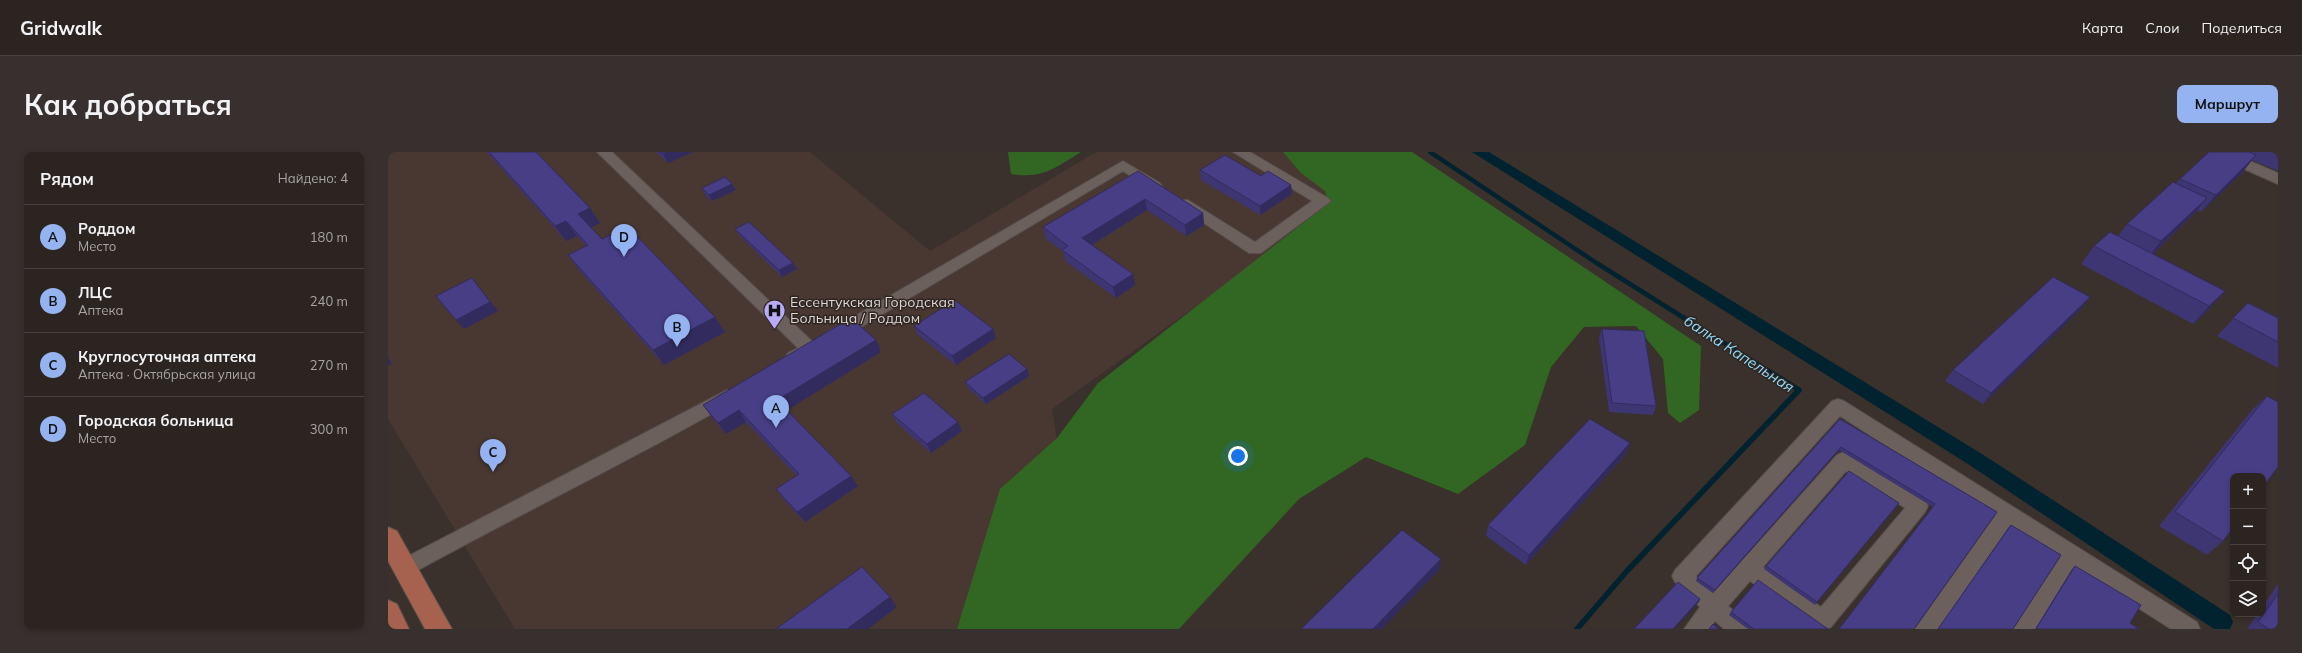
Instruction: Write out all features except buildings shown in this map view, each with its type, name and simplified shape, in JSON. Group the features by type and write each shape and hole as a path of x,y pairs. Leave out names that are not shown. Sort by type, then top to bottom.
{"main road":[{"path":"388,538 396,573 434,629"},
{"path":"388,612 396,629"}],"lane":[{"path":"604,152 810,349"},
{"path":"776,368 1123,165 1255,249 1323,201 1240,152"},
{"path":"2216,152 2278,179"},
{"path":"396,573 460,537 656,437 743,388"},
{"path":"1739,629 1682,576 1838,406 2189,629"},
{"path":"1695,629 1748,568 1844,460 1918,506 1823,620 1748,568"},
{"path":"1926,629 2007,514"},
{"path":"2024,629 2074,555"}],"shaded area":[{"name":"Ессентукская Городская Больница / Роддом","path":"388,152 810,152 930,251 1096,152 1282,152 1355,193 1052,409 1077,562 990,629 515,629 388,419"}],"green space":[{"path":"1008,152 1081,152 1048,171 1032,175 1022,175 1011,174"},
{"path":"1283,152 1412,152 1701,346 1699,410 1680,423 1668,413 1663,359 1636,326 1584,327 1551,367 1525,445 1458,494 1366,457 1299,499 1179,629 957,629 1000,489 1057,438 1098,383 1329,203 1325,191 1301,173"}],"waterway":[{"name":"балка Капельная","path":"1430,152 1595,262 1762,367"},
{"path":"1479,152 1975,459 2222,622"},
{"name":"балка Капельная","path":"1577,629 1626,572 1799,390 1760,366"}],"place":[{"name":"Городская больница","path":"624,257"},
{"name":"Ессентукская Городская Больница / Роддом","path":"775,330"},
{"name":"ЛЦС","path":"677,347"},
{"name":"Роддом","path":"776,428"},
{"name":"Круглосуточная аптека","path":"493,472"}]}
